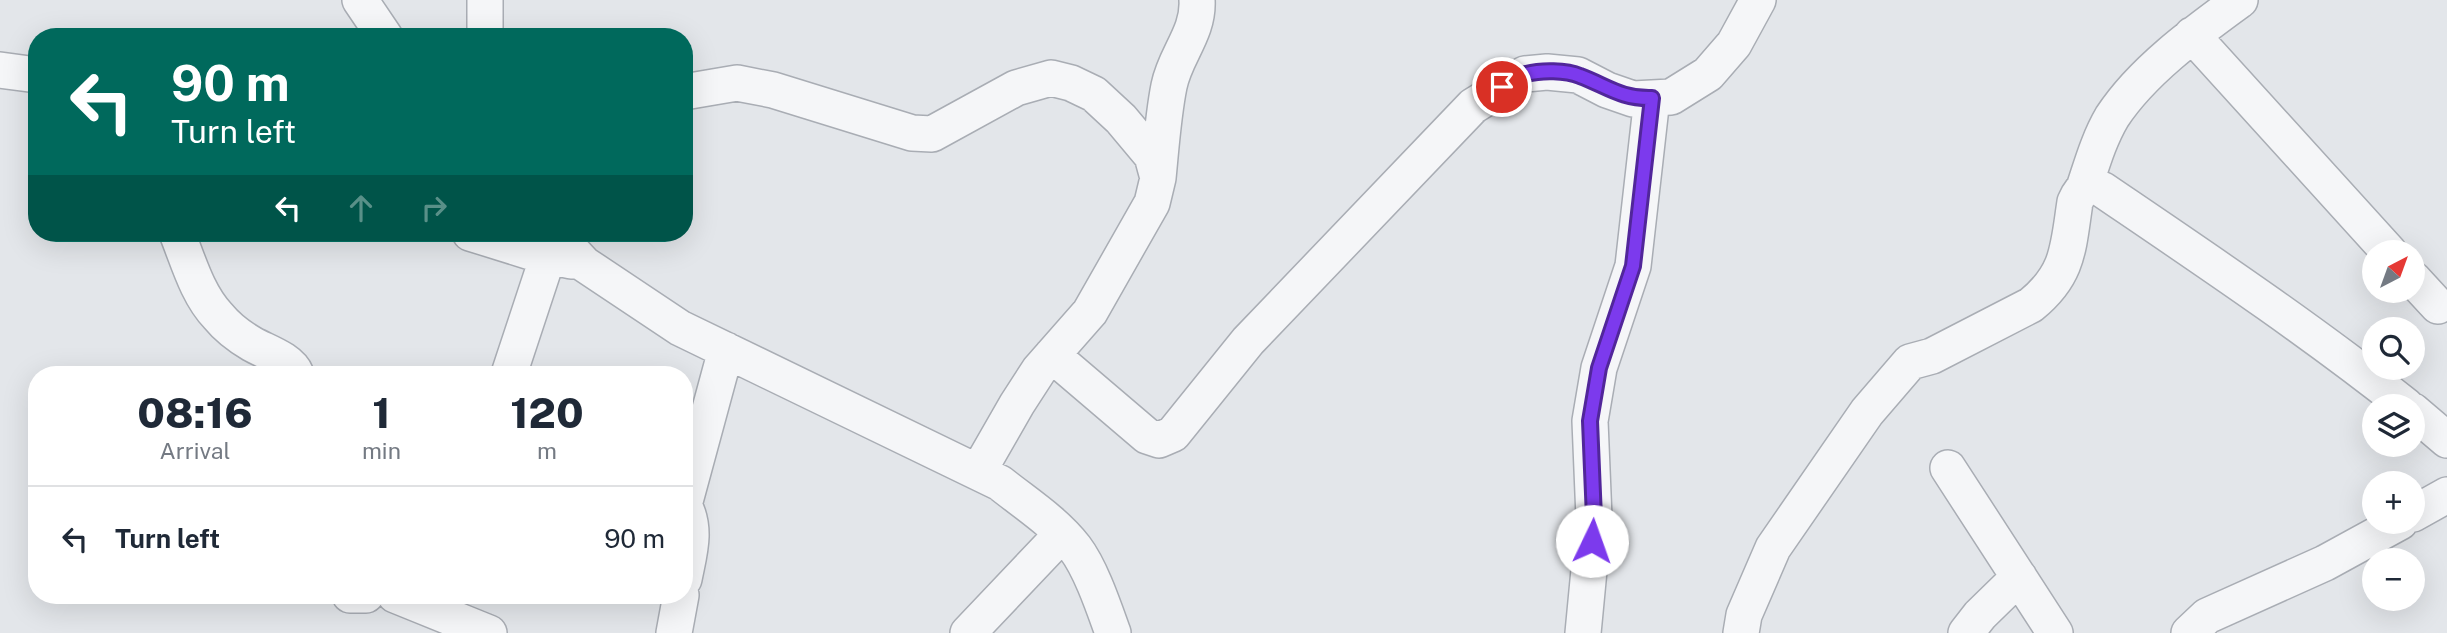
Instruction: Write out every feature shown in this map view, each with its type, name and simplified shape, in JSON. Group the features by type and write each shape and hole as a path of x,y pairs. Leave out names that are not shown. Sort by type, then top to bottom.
{"street":[{"path":"360,0 380,28"},
{"path":"485,0 485,28"},
{"path":"978,472 1017,404 1052,355 1090,312 1152,203 1158,178 1169,85 1194,30 1198,0"},
{"path":"1052,355 1147,436 1159,440 1173,434 1248,341 1465,115 1492,93 1525,74 1547,72 1578,75 1607,90 1633,99 1671,97 1708,74 1734,44 1758,0"},
{"path":"1741,633 1744,615 1773,548 1867,412 1910,362 1932,356 2031,306 2057,280 2064,264 2075,202 2084,188 2101,140 2113,116 2141,83 2192,35 2240,0"},
{"path":"2192,35 2378,240"},
{"path":"0,70 28,74"},
{"path":"693,90 737,83 774,90 912,133 932,134 1017,88 1051,78 1071,83 1094,94 1121,119 1152,156 1158,178"},
{"path":"1583,633 1594,518 1590,421 1599,368 1633,266 1652,98"},
{"path":"2084,188 2092,184 2166,232 2390,394"},
{"path":"181,242 206,301 218,316 249,342 290,366"},
{"path":"512,366 551,244 680,328 1000,483 1062,534 1076,549 1113,633"},
{"path":"2426,293 2438,306"},
{"path":"693,472 726,350"},
{"path":"2425,421 2447,440"},
{"path":"1948,468 2055,633"},
{"path":"2425,508 2446,497"},
{"path":"968,633 1062,534"},
{"path":"2189,633 2207,616 2325,563 2378,534"},
{"path":"1966,633 1980,615 2019,577"},
{"path":"417,604 489,633"},
{"path":"674,633 679,604"}],"route":[{"path":"1502,87 1525,74 1547,72 1578,75 1607,90 1633,99 1652,98 1633,266 1599,368 1590,421 1594,518 1592,541"}]}
